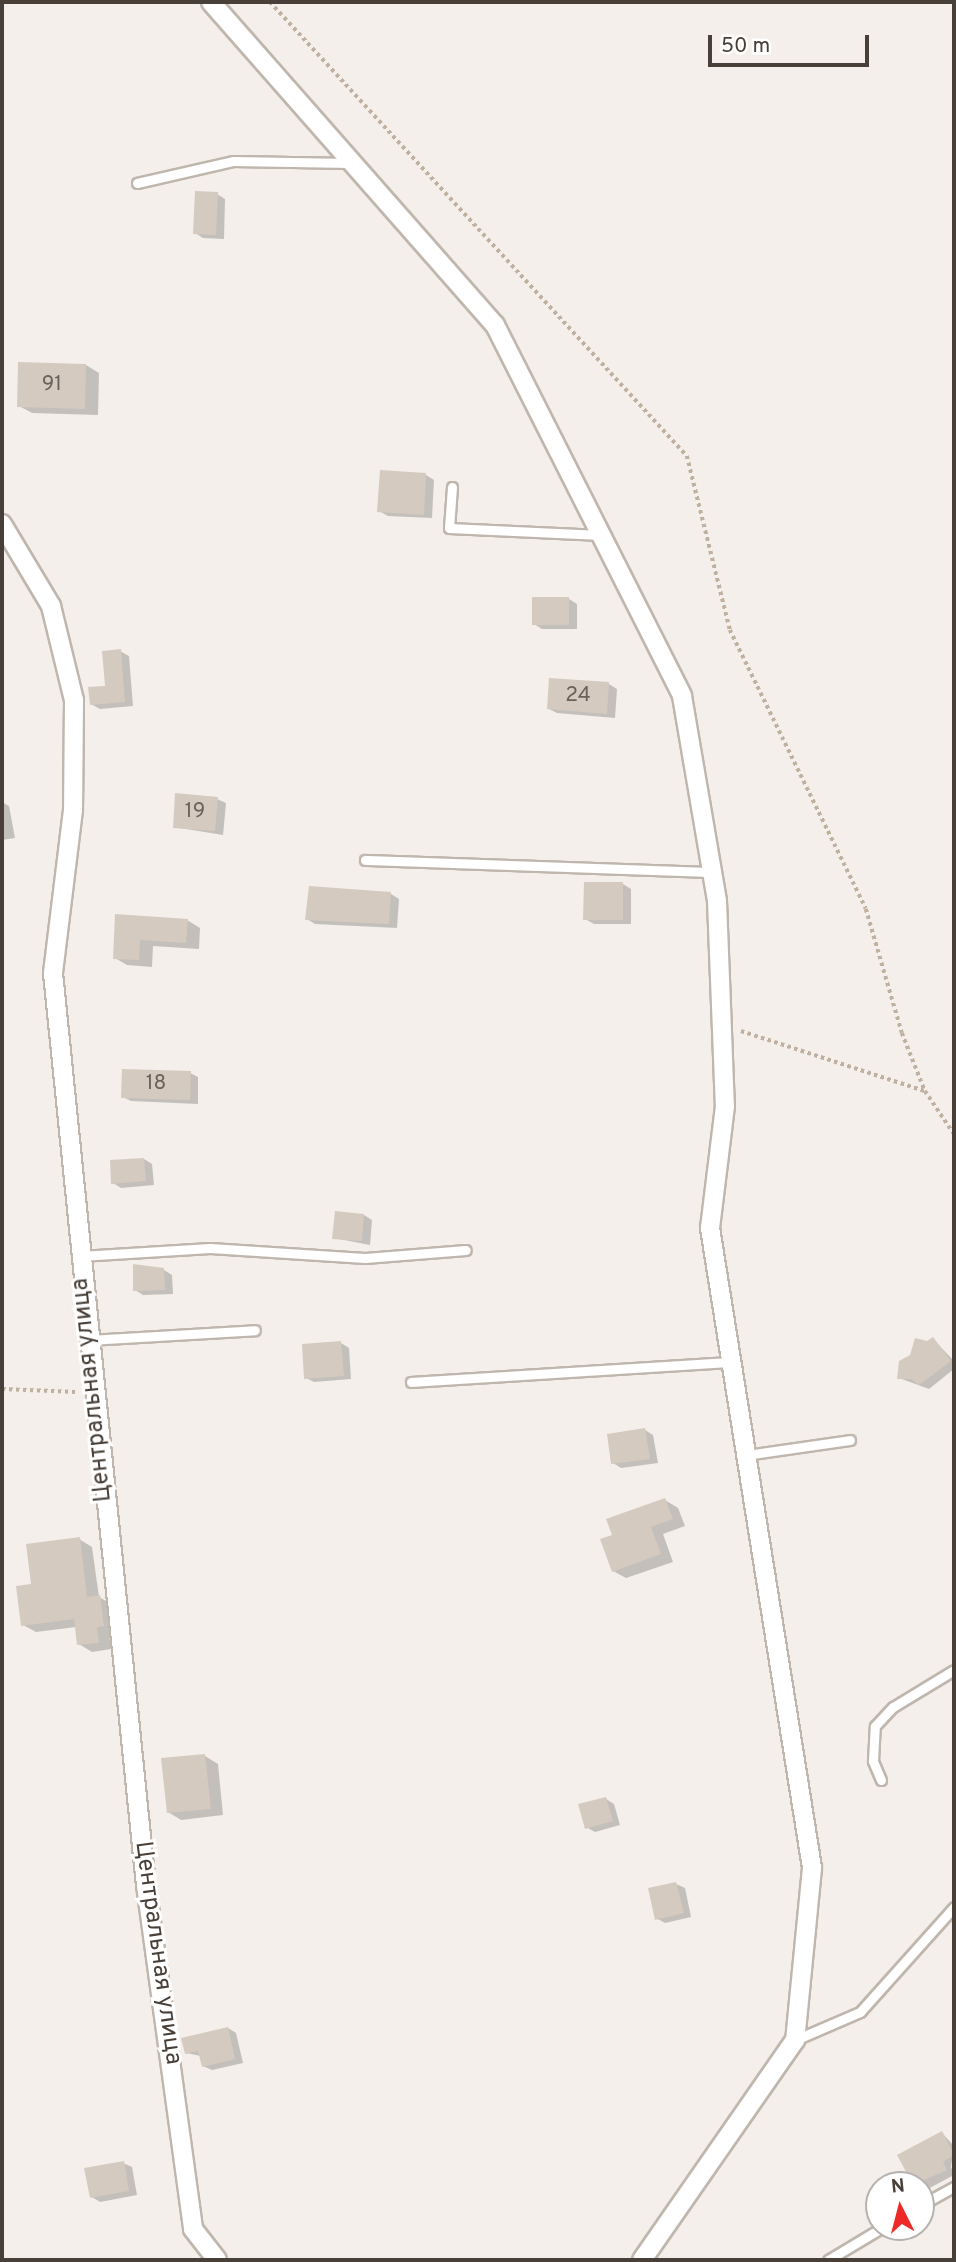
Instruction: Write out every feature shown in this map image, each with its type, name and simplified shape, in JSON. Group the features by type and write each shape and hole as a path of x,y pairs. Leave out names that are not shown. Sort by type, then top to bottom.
{"street":[{"path":"211,2 495,325 681,696 712,872 722,1025 725,1106 710,1228 812,1868 795,2040 642,2260"},
{"name":"Центральная улица","path":"2,524 51,606 74,700 73,810 53,973 93,1391 146,1885 193,2229 217,2260"}],"lane":[{"path":"137,183 233,161 354,163"},
{"path":"452,488 449,528 601,535"},
{"path":"365,860 712,872"},
{"path":"80,1256 210,1248 366,1258 466,1250"},
{"path":"88,1340 255,1329"},
{"path":"411,1382 732,1362"},
{"path":"746,1455 850,1440"},
{"path":"881,1780 873,1761 875,1726 893,1707 954,1670"},
{"path":"795,2040 860,2012 954,1907"},
{"path":"935,2198 954,2187"},
{"path":"828,2260 865,2238"}],"path":[{"path":"270,2 687,456 730,629 866,909 902,1033 925,1091 954,1134"},
{"path":"722,1025 925,1091"},
{"path":"2,1389 93,1391"}],"building":[{"path":"195,191 218,192 216,235 193,234"},
{"path":"18,362 86,364 85,409 17,407"},
{"path":"380,470 426,473 424,515 377,512"},
{"path":"532,597 569,597 569,625 532,625"},
{"path":"121,649 125,702 90,705 88,687 105,686 102,651"},
{"path":"549,678 609,682 607,714 547,709"},
{"path":"175,793 218,797 215,831 173,828"},
{"path":"584,882 623,882 623,920 583,920"},
{"path":"309,886 391,892 389,924 305,920"},
{"path":"115,914 188,919 186,943 140,940 139,960 113,959"},
{"path":"122,1069 191,1071 190,1100 121,1098"},
{"path":"144,1158 146,1181 111,1184 110,1160"},
{"path":"335,1211 364,1214 362,1241 332,1239"},
{"path":"133,1264 164,1268 165,1290 133,1291"},
{"path":"933,1337 951,1361 919,1385 911,1379 897,1379 899,1361 910,1355 915,1338 927,1341"},
{"path":"341,1341 344,1376 304,1379 302,1344"},
{"path":"645,1428 650,1459 611,1464 607,1434"},
{"path":"665,1498 673,1519 651,1527 661,1554 612,1572 600,1539 612,1535 606,1519"},
{"path":"80,1537 87,1597 100,1595 104,1626 97,1627 99,1643 77,1645 74,1619 21,1626 16,1586 31,1584 26,1544"},
{"path":"205,1754 211,1809 167,1813 161,1758"},
{"path":"606,1797 613,1821 585,1829 578,1804"},
{"path":"676,1882 684,1913 655,1920 648,1888"},
{"path":"228,2027 235,2059 202,2067 198,2051 185,2054 181,2038"},
{"path":"942,2131 954,2155 943,2162 947,2170 935,2175 935,2171 906,2171 897,2155"},
{"path":"124,2161 129,2191 90,2198 84,2168"}]}
